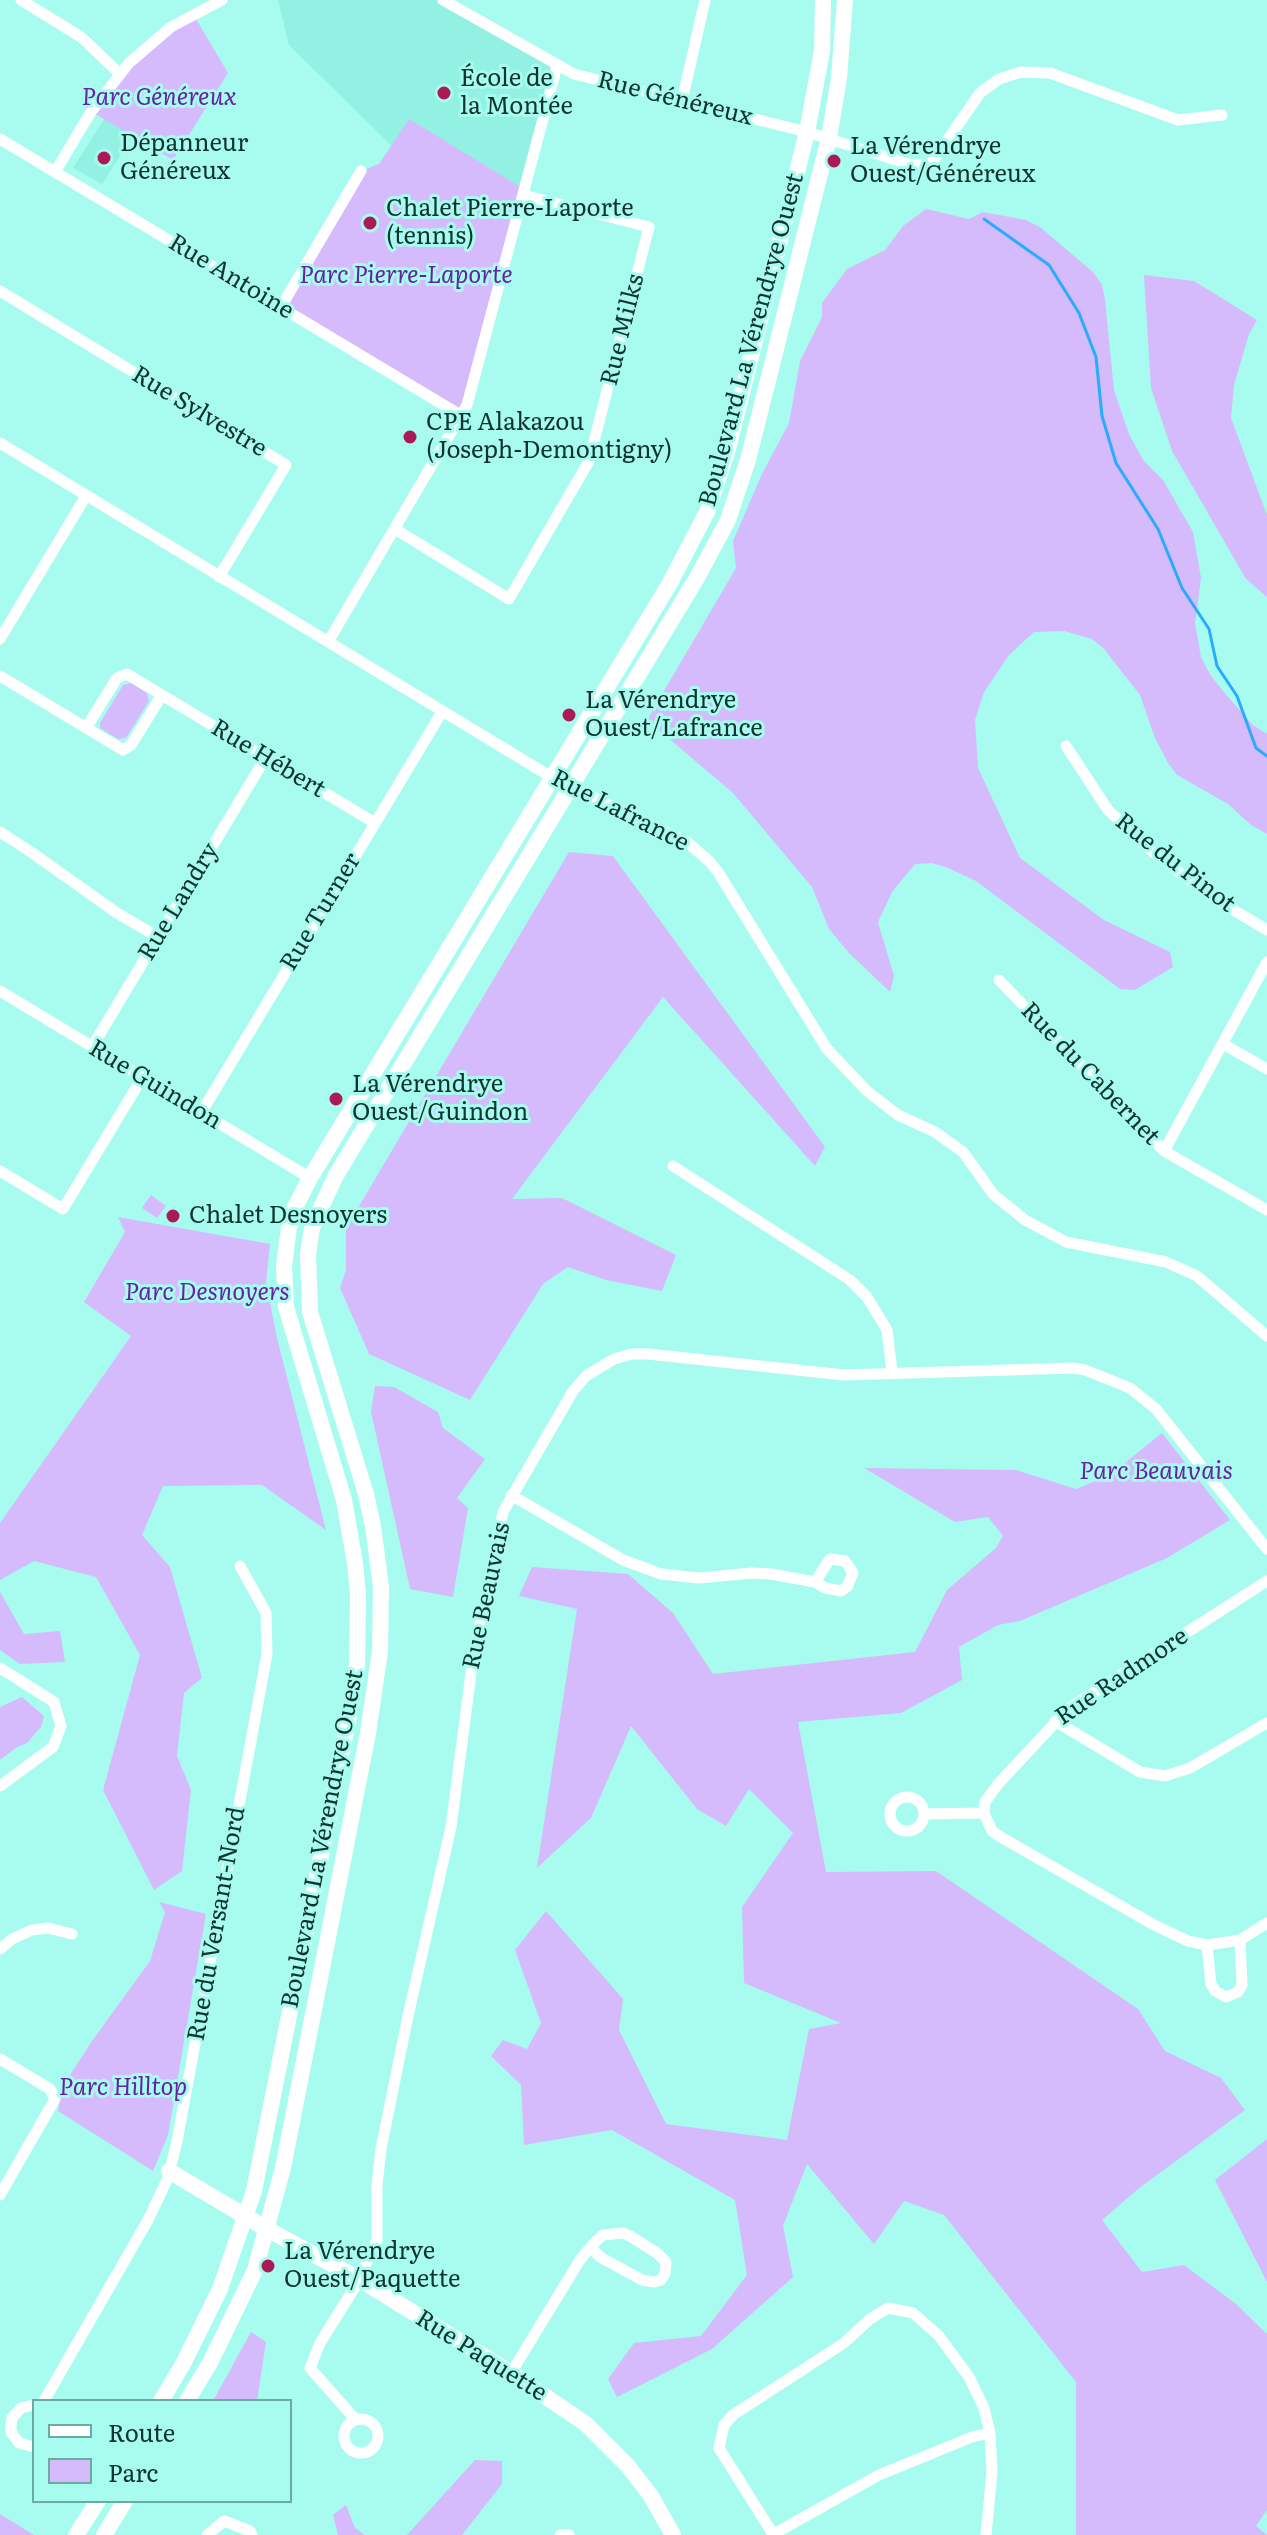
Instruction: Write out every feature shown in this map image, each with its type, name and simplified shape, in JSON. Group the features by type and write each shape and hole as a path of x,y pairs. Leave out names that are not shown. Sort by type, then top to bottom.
{"main road":[{"name":"Boulevard La Vérendrye Ouest","path":"162,2399 220,2289 246,2215 267,2134 353,1696 358,1651 355,1563 344,1500 292,1330 286,1299 284,1266 289,1227 294,1209 310,1178 670,583 708,510 728,449 807,132 822,51 823,0"},
{"name":"Boulevard La Vérendrye Ouest","path":"188,2399 255,2270 267,2229 292,2129 368,1733 380,1651 381,1587 371,1515 310,1312 308,1254 312,1228 335,1177 716,547 728,520 748,460 829,138 839,78 845,0"},
{"name":"Rue Paquette","path":"169,2171 359,2279 511,2373 586,2424 641,2482 673,2535"},
{"path":"76,2535 97,2503"},
{"path":"104,2535 124,2503"}],"street":[{"path":"21,0 81,37 119,73"},
{"path":"55,172 119,73 159,36 202,4 222,0"},
{"name":"Rue Généreux","path":"443,0 557,66 593,80 807,132 912,165 927,165 938,157 980,93 1010,74 1032,71 1050,73 1178,120 1222,115"},
{"path":"682,101 705,0"},
{"path":"328,642 462,416 475,381 557,66"},
{"name":"Rue Antoine","path":"0,139 462,416"},
{"path":"281,307 361,171"},
{"name":"Rue Milks","path":"395,529 509,599 589,461 649,227 523,195"},
{"name":"Rue Sylvestre","path":"0,291 286,465 219,577"},
{"name":"Rue Lafrance","path":"0,443 553,778 669,832 698,850 718,872 827,1049 868,1092 898,1115 935,1132 963,1152 993,1194 1025,1220 1066,1242 1166,1262 1197,1276 1267,1336"},
{"path":"0,639 86,496"},
{"name":"Rue Hébert","path":"86,728 121,675 127,674 375,823"},
{"path":"0,676 118,749 128,748 162,695"},
{"name":"Rue Turner","path":"201,1113 442,712"},
{"name":"Rue du Pinot","path":"1066,746 1108,810 1149,849 1210,896 1267,930"},
{"name":"Rue Landry","path":"92,1047 266,757"},
{"path":"0,832 117,913 158,937"},
{"path":"1164,1151 1267,962"},
{"name":"Rue du Cabernet","path":"999,980 1164,1151 1267,1210"},
{"name":"Rue Guindon","path":"0,991 310,1178"},
{"path":"1223,1044 1267,1069"},
{"path":"0,1171 63,1209 142,1078"},
{"path":"673,1166 850,1280 867,1297 887,1330 892,1372"},
{"name":"Rue Beauvais","path":"355,2419 310,2368 320,2343 359,2279 377,2240 377,2185 381,2149 451,1827 464,1712 503,1512 573,1391 586,1376 614,1359 632,1354 844,1375 1073,1368 1115,1380 1144,1399 1168,1422 1267,1549"},
{"path":"511,1495 643,1570 678,1577 752,1573 815,1582"},
{"name":"Rue du Versant-Nord","path":"45,2399 148,2220 169,2171 267,1654 266,1613 240,1566"},
{"name":"Rue Radmore","path":"984,1813 985,1802 991,1793 1068,1709 1267,1581"},
{"path":"0,1668 54,1702 61,1726 53,1747 0,1786"},
{"path":"1055,1721 1140,1772 1165,1776 1190,1768 1267,1723"},
{"path":"925,1814 984,1813 987,1823 999,1836 1154,1925 1188,1941 1207,1945 1240,1940 1267,1923"},
{"path":"0,1949 12,1939 32,1930 48,1928 72,1934"},
{"path":"1207,1945 1211,1984 1215,1991 1226,1997 1238,1992 1242,1985 1240,1940"},
{"path":"0,2059 50,2089 55,2099 0,2195"},
{"path":"511,2373 580,2260 591,2247 603,2235 623,2233 657,2253 666,2262 665,2274 661,2280 654,2282 642,2280 600,2257 591,2247"},
{"path":"986,2535 992,2472 990,2433 984,2408 969,2377 939,2336 913,2313 888,2308 870,2319 844,2343 733,2415 724,2425 719,2448 772,2535 879,2475 972,2437 990,2433"},
{"path":"32,2405 21,2408 12,2418 11,2425 11,2432 19,2443 32,2446"},
{"path":"207,2535 224,2521 250,2531 252,2535"},
{"path":"560,2535 569,2535"}],"shaded area":[{"name":"École de la Montée","path":"278,0 443,0 557,66 524,189 409,120 392,146 289,45"},
{"path":"104,119 133,136 102,184 73,168"}],"green space":[{"name":"Parc Généreux","path":"193,14 228,73 173,160 92,112 109,85"},
{"name":"Parc Pierre-Laporte","path":"409,119 524,189 462,416 281,307 361,171 379,164"},
{"path":"926,209 969,219 983,212 1026,220 1040,227 1094,273 1102,285 1114,390 1129,434 1143,460 1163,480 1193,532 1201,578 1195,623 1201,657 1211,676 1229,698 1253,725 1267,734 1267,834 1251,825 1228,804 1177,775 1155,738 1140,695 1104,649 1092,639 1064,631 1034,632 1009,655 984,692 975,720 978,768 1020,858 1104,920 1170,952 1173,967 1135,990 1120,989 976,881 932,863 915,864 892,892 878,922 894,976 890,992 829,929 812,887 733,793 647,720 736,568 733,541 762,474 789,423 800,361 822,317 822,303 847,269 885,250 903,226"},
{"path":"1144,275 1194,281 1257,320 1249,334 1234,385 1231,418 1267,515 1267,597 1246,579 1172,451 1151,388"},
{"path":"131,683 147,693 149,701 126,738 118,739 100,728 100,723 123,685"},
{"path":"569,852 613,856 825,1147 815,1166 663,997 512,1199 562,1198 676,1255 662,1291 606,1280 568,1267 543,1284 470,1400 369,1354 340,1288 346,1270 346,1228"},
{"path":"151,1195 166,1206 157,1218 142,1208"},
{"name":"Parc Desnoyers","path":"118,1217 270,1244 266,1282 277,1338 326,1530 262,1485 163,1486 142,1535 170,1567 202,1678 184,1693 177,1756 191,1790 182,1871 154,1890 103,1790 140,1655 96,1577 34,1561 0,1580 0,1523 131,1336 84,1302 125,1232"},
{"path":"375,1386 394,1387 438,1412 443,1428 485,1459 457,1498 468,1508 453,1597 410,1589 371,1412"},
{"name":"Parc Beauvais","path":"1162,1433 1230,1520 1167,1558 1020,1621 998,1625 959,1647 962,1680 901,1713 798,1722 826,1872 936,1871 1138,2009 1165,2051 1221,2078 1245,2110 1138,2189 1102,2220 1142,2272 1184,2265 1236,2304 1267,2334 1267,2510 1256,2526 1267,2535 1076,2535 1076,2382 944,2215 904,2201 874,2244 807,2164 783,2226 793,2277 712,2349 617,2397 608,2379 634,2343 701,2336 747,2275 735,2200 612,2130 524,2145 521,2085 491,2056 503,2040 527,2049 541,2023 515,1950 546,1911 623,1999 619,2030 666,2124 787,2140 809,2029 841,2023 744,1983 742,1907 793,1833 749,1789 726,1826 697,1809 631,1726 591,1818 537,1868 577,1609 519,1596 532,1567 628,1574 673,1613 713,1674 915,1652 947,1590 996,1548 1003,1536 988,1517 955,1522 864,1468 1016,1470 1076,1489 1110,1475"},
{"path":"0,1592 24,1634 60,1631 65,1662 20,1664 0,1650"},
{"path":"22,1697 44,1716 41,1727 27,1743 0,1760 0,1707"},
{"name":"Parc Hilltop","path":"159,1902 206,1914 168,2135 153,2171 58,2111 61,2089 150,1961 165,1912"},
{"path":"1267,2139 1267,2282 1215,2180"},
{"path":"251,2332 266,2342 257,2399 214,2399"},
{"path":"475,2460 502,2461 502,2484 462,2535 407,2535"},
{"path":"346,2505 355,2528 365,2535 338,2535 333,2515"},
{"path":"0,2514 34,2535 0,2535"}],"waterway":[{"path":"984,219 1049,265 1079,313 1096,357 1102,416 1116,463 1158,529 1182,588 1209,629 1217,666 1237,696 1256,748 1267,756"}],"place":[{"name":"École de la Montée","path":"444,93"},
{"name":"Dépanneur Généreux","path":"104,158"},
{"name":"La Vérendrye Ouest/Généreux","path":"834,161"},
{"name":"Chalet Pierre-Laporte (tennis)","path":"370,223"},
{"name":"CPE Alakazou (Joseph-Demontigny)","path":"410,437"},
{"name":"La Vérendrye Ouest/Lafrance","path":"569,715"},
{"name":"La Vérendrye Ouest/Guindon","path":"336,1099"},
{"name":"Chalet Desnoyers","path":"173,1216"},
{"name":"La Vérendrye Ouest/Paquette","path":"268,2266"}]}
